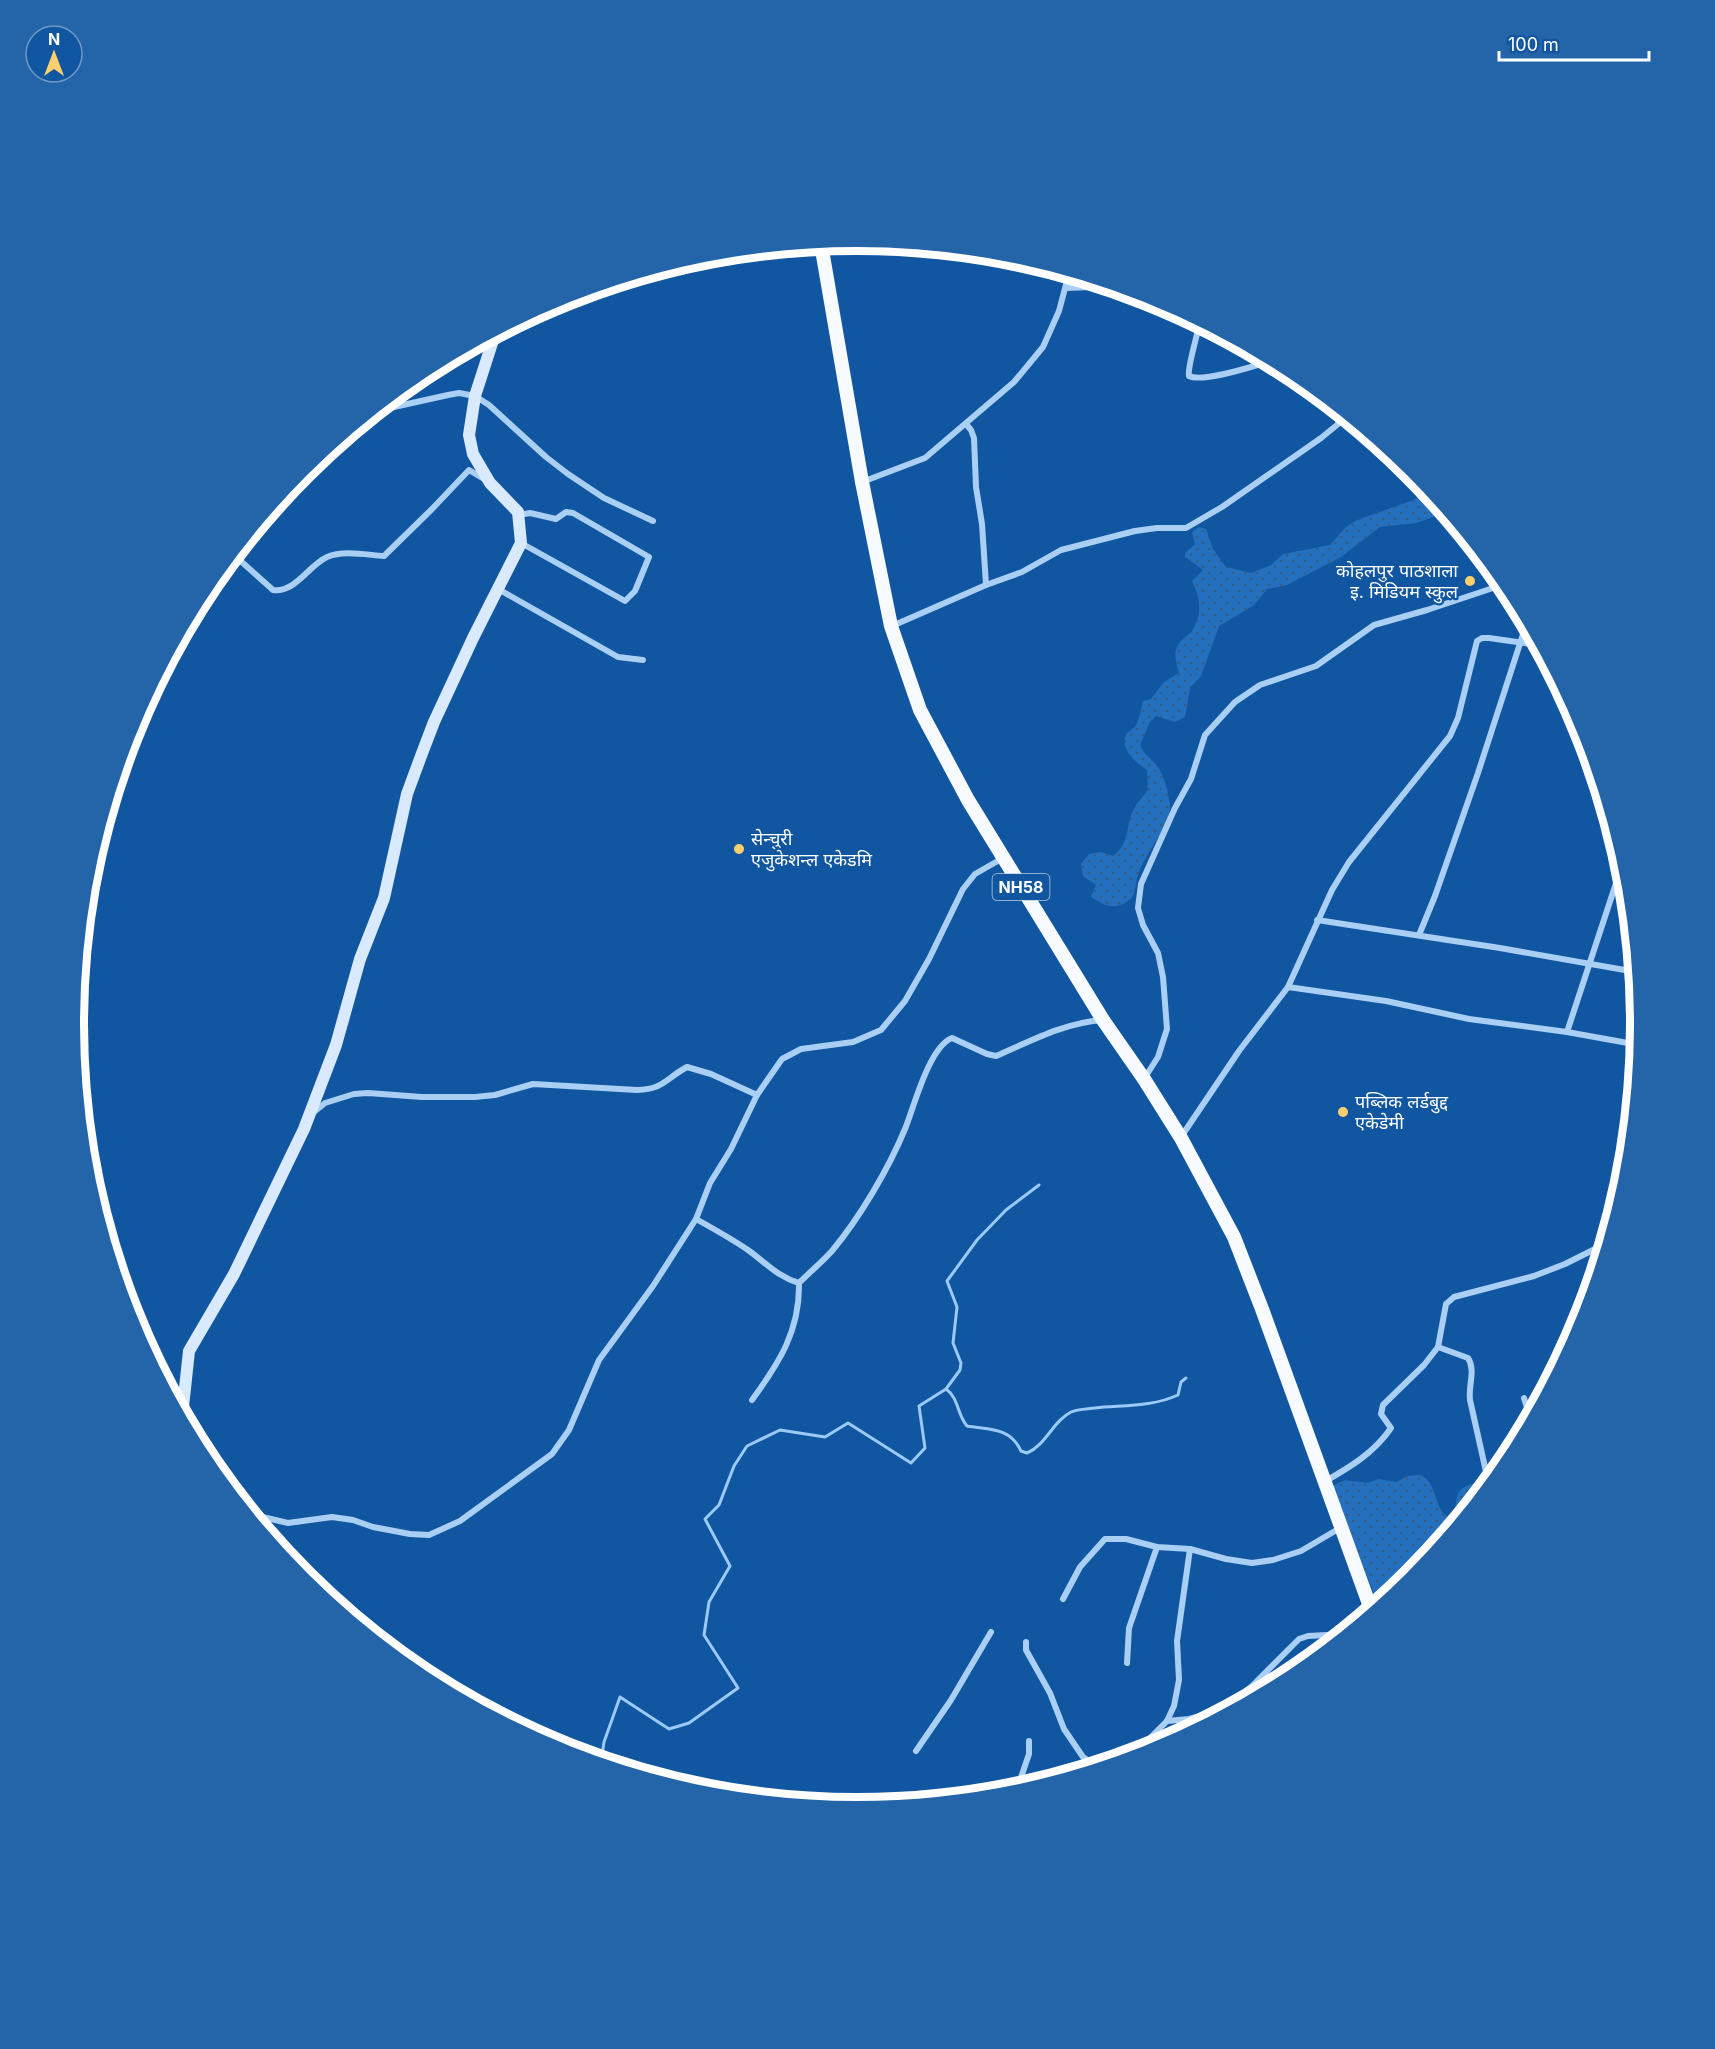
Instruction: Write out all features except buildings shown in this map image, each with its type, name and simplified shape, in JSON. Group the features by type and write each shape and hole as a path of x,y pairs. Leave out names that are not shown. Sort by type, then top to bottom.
{"main road":[{"name":"NH58","path":"822,252 862,482 891,626 920,710 968,800 1103,1020 1181,1138 1234,1238 1369,1605"}],"street":[{"path":"862,482 925,458 1014,382 1043,347 1059,311 1068,280"},
{"path":"1066,288 1090,287"},
{"path":"1198,330 1188,370 1189,376 1194,379 1221,375 1259,364"},
{"path":"183,1403 189,1351 234,1274 304,1129 336,1045 360,959 384,898 407,794 434,722 521,543 518,512 490,483 473,454 469,435 475,396 492,344"},
{"path":"393,407 448,394 459,393 475,396 489,405 568,474 604,498 653,521"},
{"path":"891,626 1022,572 1061,550 1135,531 1186,528 1222,507 1322,438 1340,421"},
{"path":"966,424 974,438 976,487 982,524 986,585"},
{"path":"240,560 273,590 288,589 316,564 329,556 344,554 384,556 469,470 490,483"},
{"path":"519,515 530,513 556,519 566,512 573,513 649,557 635,591 625,601 521,543"},
{"path":"1144,1079 1158,1057 1167,1029 1161,965 1138,908 1141,884 1170,818 1191,779 1205,735 1235,702 1260,685 1316,666 1374,625 1495,587"},
{"path":"498,589 618,657 643,660"},
{"path":"1419,935 1481,764 1523,632"},
{"path":"1181,1138 1239,1051 1287,987 1317,920 1349,862 1450,736 1458,718 1477,641 1489,638 1530,643"},
{"path":"261,1517 288,1523 332,1516 410,1534 429,1534 460,1521 552,1454 569,1430 599,1360 653,1286 696,1219 710,1183 731,1149 757,1095 782,1059 801,1049 853,1042 881,1030 910,993 963,889 975,874 1003,857"},
{"path":"1567,1032 1617,879"},
{"path":"1317,920 1629,971"},
{"path":"1287,987 1386,1001 1469,1019 1630,1043"},
{"path":"799,1283 830,1253 848,1231 904,1130 929,1066 945,1041 952,1038 996,1056 1059,1028 1083,1021 1103,1020"},
{"path":"309,1116 325,1103 354,1094 476,1097 495,1095 533,1084 652,1089 687,1067 711,1074 757,1095"},
{"path":"696,1219 751,1252 776,1273 799,1283"},
{"path":"1326,1486 1359,1462 1385,1438 1391,1428 1381,1414 1383,1405 1424,1365 1438,1347 1446,1304 1454,1297 1534,1276 1565,1264 1598,1247"},
{"path":"752,1400 788,1346 800,1297 799,1283"},
{"path":"1438,1347 1468,1358 1470,1362 1472,1368 1470,1400 1487,1474"},
{"path":"1524,1398 1528,1410"},
{"path":"1063,1599 1080,1567 1105,1539 1126,1539 1157,1547 1190,1549 1226,1559 1252,1563 1273,1560 1301,1551 1339,1525"},
{"path":"1127,1663 1130,1628 1157,1547"},
{"path":"1146,1742 1167,1721 1174,1706 1179,1680 1177,1641 1190,1549"},
{"path":"916,1751 951,1700 991,1632"},
{"path":"1238,1697 1299,1639 1308,1636 1332,1635"},
{"path":"1026,1642 1026,1650 1050,1693 1064,1729 1083,1756 1091,1762"},
{"path":"1167,1721 1207,1714"},
{"path":"1020,1780 1029,1754 1029,1742"}],"shaded area":[{"path":"1421,495 1439,514 1417,523 1380,527 1341,557 1287,585 1267,589 1254,605 1219,626 1201,676 1190,688 1185,717 1175,722 1156,716 1150,722 1140,745 1162,775 1170,805 1167,821 1142,865 1133,895 1128,901 1118,906 1104,904 1091,897 1096,885 1083,876 1081,864 1089,854 1101,852 1113,856 1119,851 1125,840 1131,815 1148,790 1147,770 1134,760 1124,740 1136,725 1143,701 1151,699 1164,682 1179,673 1176,658 1177,646 1192,631 1198,619 1197,593 1192,581 1203,570 1185,557 1185,553 1195,544 1192,532 1199,527 1206,529 1213,549 1226,567 1251,573 1271,565 1283,554 1330,545 1346,527 1357,520"},
{"path":"1420,1475 1426,1478 1440,1508 1448,1517 1455,1511 1460,1490 1474,1483 1478,1485 1439,1535 1376,1598 1330,1487 1345,1480 1367,1483 1379,1479 1396,1482 1408,1476"}],"waterway":[{"path":"602,1754 604,1742 620,1697 669,1729 689,1723 738,1688 704,1635 709,1602 730,1566 705,1519 719,1505 734,1466 747,1446 780,1430 825,1437 848,1423 911,1463 925,1448 919,1406 946,1389 960,1370 961,1363 953,1343 957,1307 947,1281 977,1240 1006,1210 1039,1185"},
{"path":"946,1389 953,1397 967,1426 991,1429 1005,1434 1016,1443 1021,1451 1027,1453 1034,1449 1059,1421 1071,1412 1148,1404 1168,1399 1178,1395 1181,1382 1186,1378"}],"place":[{"name":"कोहलपुर पाठशाला इ. मिडियम स्कुल","path":"1470,581"},
{"name":"सेन्चुरी एजुकेशन्ल एकेडमि","path":"739,849"},
{"name":"पब्लिक लर्डबुद्द एकेडेमी","path":"1343,1112"}]}
